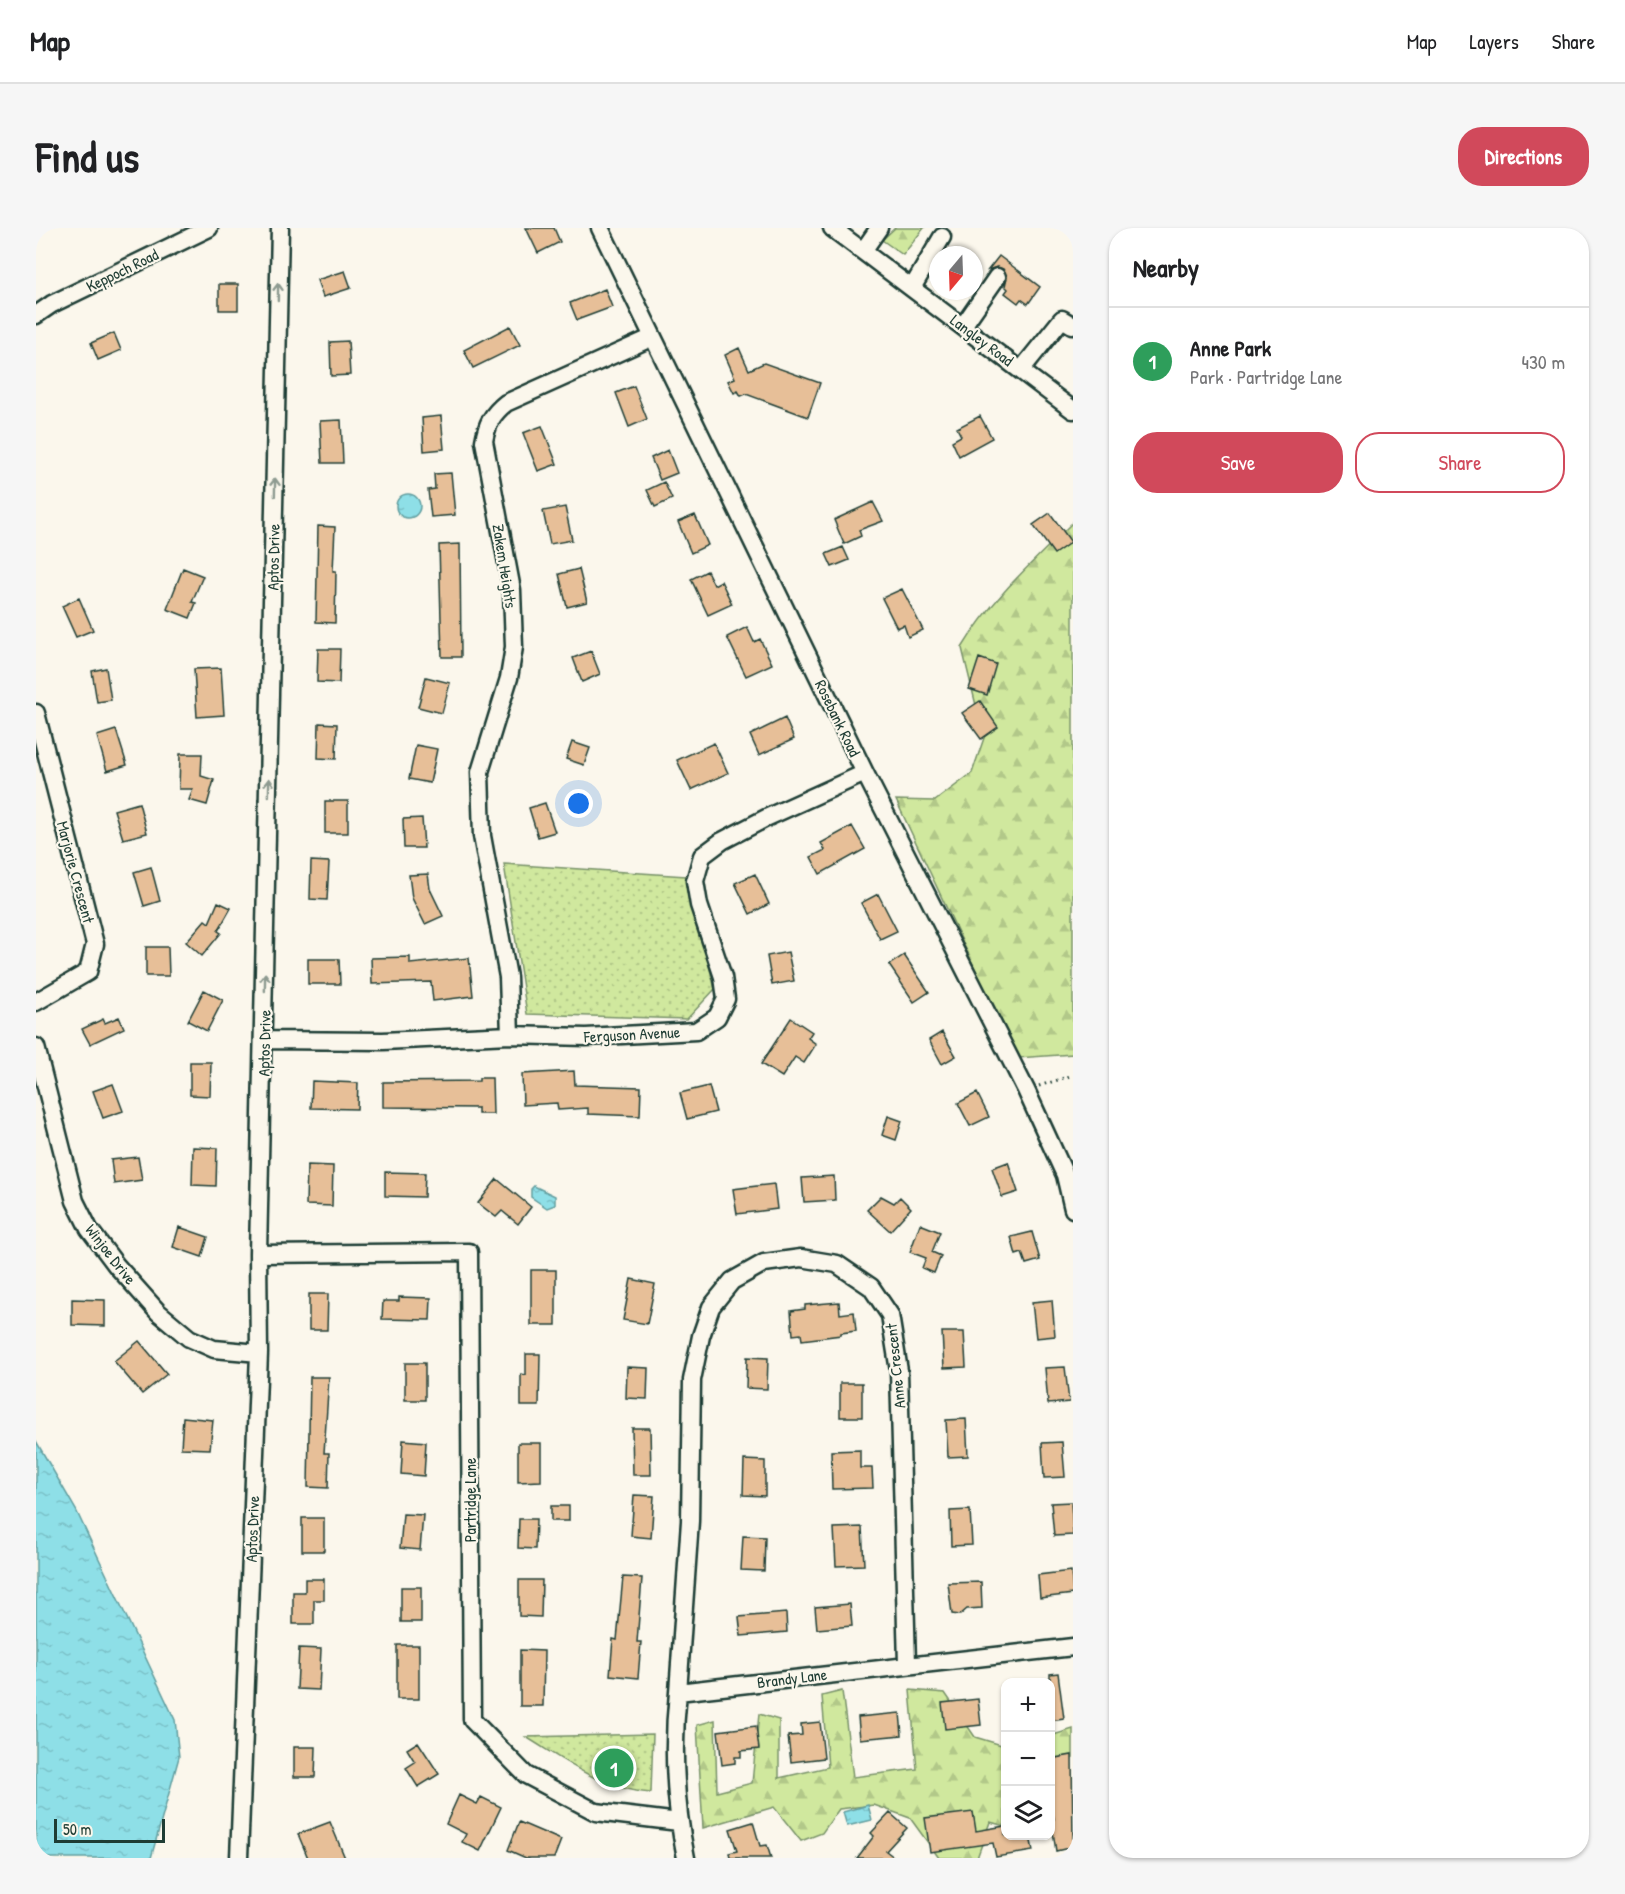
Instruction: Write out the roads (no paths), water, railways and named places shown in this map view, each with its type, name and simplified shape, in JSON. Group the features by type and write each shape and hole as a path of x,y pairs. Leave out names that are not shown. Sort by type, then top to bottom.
{"street":[{"name":"Keppoch Road","path":"36,315 52,304 209,228"},
{"name":"Aptos Drive","path":"239,1858 259,1353 258,1254 280,228"},
{"name":"Rosebank Road","path":"600,228 865,773 1026,1090 1065,1175 1073,1209"},
{"name":"Langley Road","path":"832,228 1073,410"},
{"path":"863,251 879,228"},
{"path":"912,288 942,237"},
{"path":"963,326 997,277"},
{"path":"1021,370 1062,319 1072,325"},
{"name":"Zakem Heights","path":"510,1035 508,977 482,836 480,772 509,678 513,647 513,590 484,441 487,426 495,411 506,403 653,337"},
{"name":"Marjorie Crescent","path":"36,713 95,944 88,972 36,1002"},
{"name":"Ferguson Avenue","path":"264,1040 383,1041 510,1035 586,1037 696,1031 717,1017 726,999 723,977 699,905 695,881 702,856 722,841 768,817 865,773"},
{"name":"Winjoe Drive","path":"36,1047 75,1201 89,1229 116,1265 164,1319 189,1338 214,1349 259,1353"},
{"name":"Partridge Lane","path":"258,1254 469,1252 472,1720 526,1775 596,1812 679,1822"},
{"name":"Anne Crescent","path":"678,1692 690,1521 692,1380 701,1336 711,1307 732,1281 764,1263 801,1258 837,1264 871,1287 890,1315 899,1371 907,1664"},
{"name":"Brandy Lane","path":"678,1692 907,1664 1073,1647"},
{"path":"678,1692 674,1728 679,1822 686,1858"}],"water":[{"path":"408,494 416,498 420,506 416,514 408,518 400,514 396,506 400,498"},
{"path":"534,1186 555,1196 555,1205 547,1208 531,1197 531,1189"},
{"path":"36,1441 76,1510 175,1720 179,1757 151,1858 36,1858"},
{"path":"868,1805 872,1820 847,1826 843,1812"}],"place":[{"name":"Anne Park","path":"614,1768"}]}
